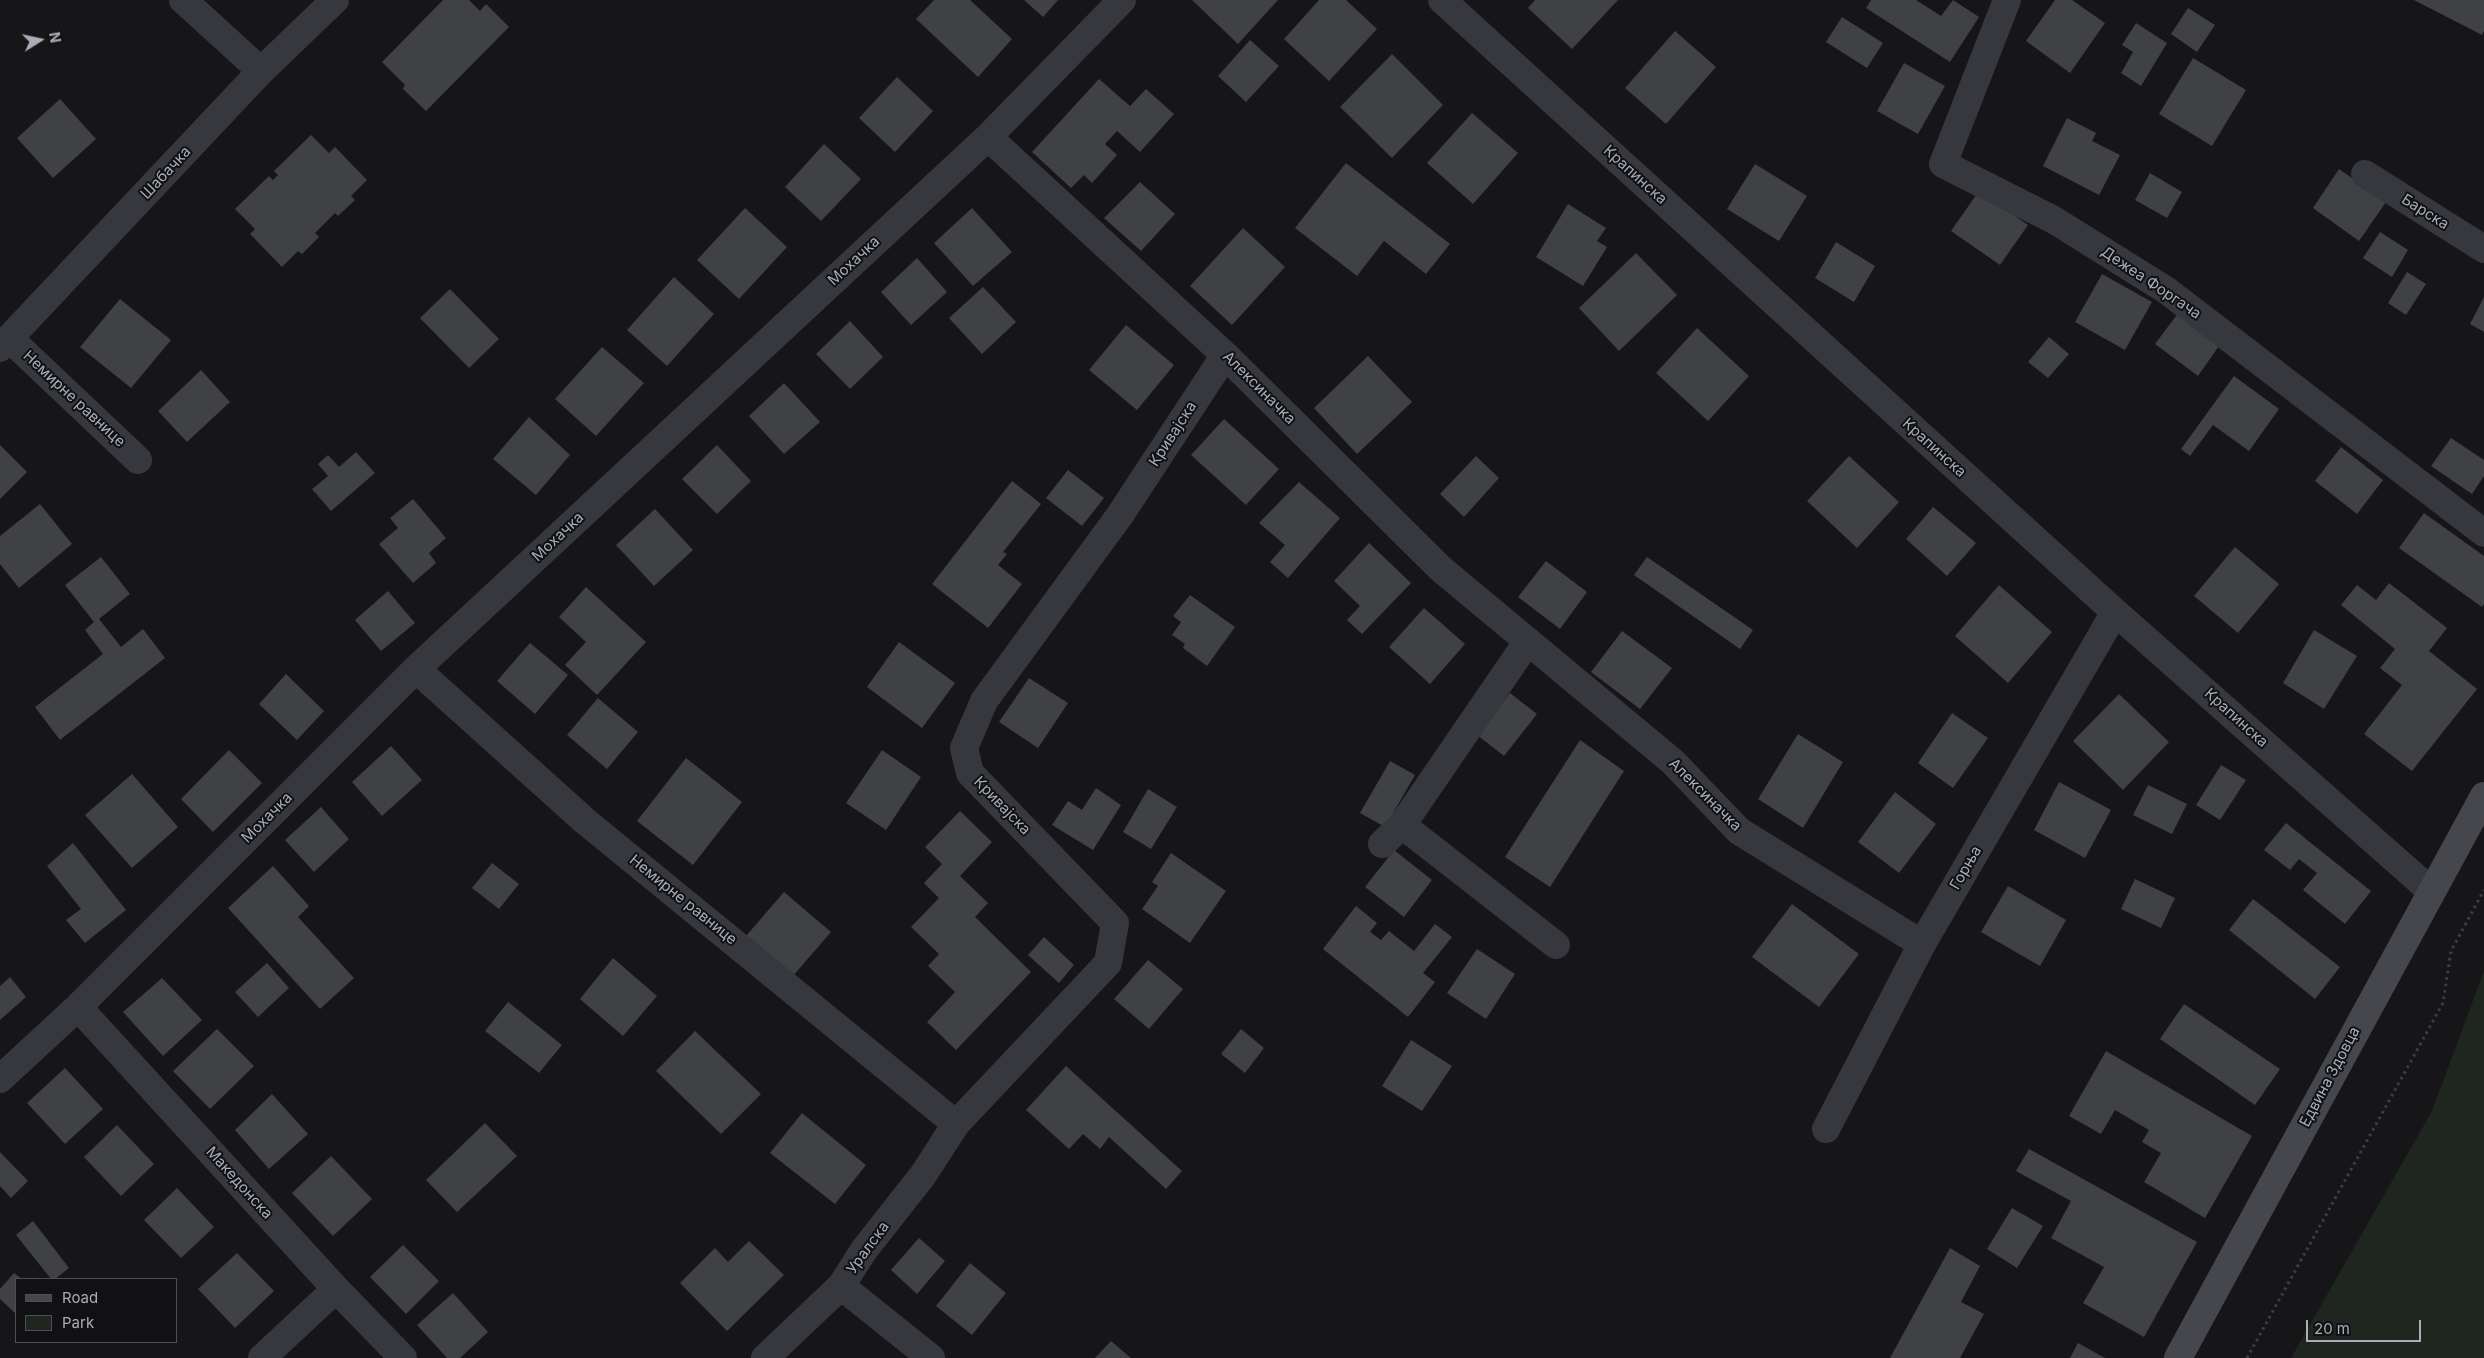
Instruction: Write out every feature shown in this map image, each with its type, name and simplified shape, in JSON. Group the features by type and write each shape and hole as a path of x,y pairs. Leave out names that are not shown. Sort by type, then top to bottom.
{"main road":[{"name":"Едвина Здовца","path":"2178,1358 2484,796"}],"street":[{"path":"183,0 261,71"},
{"name":"Шабачка","path":"5,344 261,71 334,0"},
{"name":"Мохачка","path":"0,1079 78,1007 416,669 988,137 1122,0"},
{"name":"Крапинска","path":"1442,0 2116,612 2431,891"},
{"name":"Дежеа Форгача","path":"2007,0 1943,164 2054,220 2166,290 2484,533"},
{"name":"Алексиначка","path":"988,137 1225,354 1441,568 1673,762 1739,831 1922,944"},
{"name":"Барска","path":"2365,174 2484,249"},
{"name":"Немирне равнице","path":"5,344 138,460"},
{"name":"Кривајска","path":"956,1124 1108,963 1115,923 970,773 964,748 984,701 1120,515 1225,354"},
{"name":"Горња","path":"1826,1129 1922,944 2116,612"},
{"path":"1382,844 1402,825 1528,641"},
{"name":"Немирне равнице","path":"416,669 585,821 956,1124"},
{"path":"1402,825 1556,945"},
{"name":"Македонска","path":"78,1007 336,1289 403,1358"},
{"name":"Уралска","path":"765,1358 842,1286 864,1250 923,1175 956,1124"},
{"path":"842,1286 931,1358"},
{"path":"262,1358 336,1289"}],"path":[{"path":"2247,1358 2443,1003 2451,951 2484,890"}],"green space":[{"path":"2484,971 2484,1358 2291,1358 2432,1111"}],"building":[{"path":"443,0 469,0 480,11 486,4 509,27 426,111 403,89 405,85 382,62"},
{"path":"934,0 970,0 1012,39 978,77 916,19"},
{"path":"1024,0 1058,0 1043,17"},
{"path":"1192,0 1278,0 1238,44"},
{"path":"1319,0 1346,0 1377,29 1329,81 1284,39"},
{"path":"1535,0 1618,0 1572,49 1528,8"},
{"path":"1871,0 1916,0 1941,16 1953,0 1979,17 1950,62 1866,8"},
{"path":"2055,0 2072,0 2105,23 2070,73 2026,41"},
{"path":"2414,0 2484,0 2484,31 2482,35"},
{"path":"2188,8 2215,25 2197,52 2171,34"},
{"path":"1842,17 1883,43 1867,68 1826,42"},
{"path":"2136,23 2167,43 2141,86 2121,73 2133,52 2122,45"},
{"path":"1675,31 1716,67 1666,124 1625,88"},
{"path":"1250,40 1279,66 1246,102 1218,76"},
{"path":"1392,54 1443,105 1392,158 1340,107"},
{"path":"2193,58 2246,90 2212,146 2159,114"},
{"path":"1904,63 1945,86 1918,134 1877,111"},
{"path":"897,77 933,111 895,152 859,118"},
{"path":"1099,79 1130,106 1146,89 1174,114 1140,152 1117,131 1105,144 1117,155 1092,183 1084,175 1071,188 1032,152"},
{"path":"60,99 96,139 53,178 17,138"},
{"path":"1472,113 1518,153 1473,204 1427,163"},
{"path":"2067,118 2096,133 2092,141 2120,155 2099,195 2043,166"},
{"path":"311,135 329,153 335,147 367,180 351,196 355,200 338,216 335,213 315,233 319,237 302,254 298,251 282,267 250,234 255,229 235,209 269,176 273,180 278,175 274,171"},
{"path":"824,144 861,179 821,221 785,187"},
{"path":"1346,163 1450,244 1426,274 1384,241 1357,276 1295,228"},
{"path":"1755,164 1807,196 1779,241 1727,209"},
{"path":"2339,169 2386,202 2359,241 2313,208"},
{"path":"2150,173 2182,192 2167,218 2135,200"},
{"path":"1140,182 1175,214 1141,251 1104,218"},
{"path":"1979,191 2028,225 2000,265 1951,231"},
{"path":"1568,204 1606,228 1597,241 1607,247 1583,286 1536,257"},
{"path":"745,208 787,247 739,299 697,260"},
{"path":"972,208 1012,252 973,286 934,243"},
{"path":"1243,228 1285,267 1232,325 1190,286"},
{"path":"2380,232 2408,250 2392,277 2363,258"},
{"path":"1836,242 1875,266 1854,302 1815,278"},
{"path":"1636,253 1677,295 1619,351 1579,308"},
{"path":"917,258 947,292 911,325 881,292"},
{"path":"2407,272 2426,284 2406,315 2388,303"},
{"path":"2102,274 2152,302 2125,350 2075,322"},
{"path":"674,277 714,314 667,366 627,330"},
{"path":"983,287 1016,322 982,354 949,318"},
{"path":"450,289 499,339 469,368 420,318"},
{"path":"2484,297 2484,332 2470,324"},
{"path":"120,299 171,340 131,388 80,347"},
{"path":"2179,312 2221,343 2198,376 2155,344"},
{"path":"850,321 883,357 850,389 816,354"},
{"path":"1126,325 1174,365 1137,410 1089,370"},
{"path":"1697,328 1749,376 1708,421 1656,373"},
{"path":"2049,337 2069,354 2048,378 2028,362"},
{"path":"602,347 644,383 596,436 555,399"},
{"path":"1368,356 1412,402 1357,454 1314,408"},
{"path":"201,370 230,402 187,442 158,411"},
{"path":"2234,376 2279,409 2249,451 2213,425 2190,456 2181,449"},
{"path":"784,383 820,422 784,454 749,416"},
{"path":"529,417 570,455 536,495 493,459"},
{"path":"1224,419 1279,469 1246,505 1191,455"},
{"path":"2451,438 2484,460 2484,476 2472,494 2431,466"},
{"path":"0,445 27,472 0,499"},
{"path":"717,445 751,481 717,514 682,479"},
{"path":"2341,447 2383,480 2357,514 2315,481"},
{"path":"356,452 375,473 331,511 312,489 328,476 318,464 328,455 339,467"},
{"path":"1476,456 1499,478 1464,517 1440,494"},
{"path":"1849,456 1899,502 1857,548 1807,501"},
{"path":"1068,470 1104,498 1082,526 1046,498"},
{"path":"1012,481 1041,504 1003,552 1007,554 998,565 1022,584 988,628 932,584"},
{"path":"1299,482 1340,518 1288,578 1270,562 1285,545 1259,523"},
{"path":"413,499 446,538 429,553 436,563 413,583 379,544 398,528 390,518"},
{"path":"40,504 72,544 19,588 0,564 0,536"},
{"path":"1933,507 1976,543 1947,576 1906,539"},
{"path":"655,509 693,550 654,586 616,545"},
{"path":"2424,513 2484,556 2484,604 2482,607 2399,548"},
{"path":"1369,543 1411,583 1362,634 1347,620 1360,606 1334,581"},
{"path":"2235,547 2279,584 2238,633 2194,596"},
{"path":"101,557 130,594 99,619 121,647 143,629 165,658 60,740 35,707 103,654 85,630 94,622 65,585"},
{"path":"1647,557 1753,630 1740,649 1634,575"},
{"path":"1546,561 1587,592 1560,629 1518,597"},
{"path":"2389,583 2447,628 2429,651 2477,689 2412,771 2364,734 2402,685 2380,668 2395,649 2341,605 2357,585 2376,600"},
{"path":"1999,585 2052,632 2008,683 1955,636"},
{"path":"586,587 646,642 597,695 565,665 586,642 559,617"},
{"path":"388,591 415,623 381,651 355,620"},
{"path":"1190,595 1235,627 1207,666 1183,648 1185,644 1172,635 1181,622 1173,616"},
{"path":"1424,608 1465,644 1430,684 1389,647"},
{"path":"2314,630 2357,656 2324,709 2283,683"},
{"path":"1622,631 1672,668 1640,709 1591,672"},
{"path":"899,642 955,683 922,728 867,687"},
{"path":"530,643 568,675 535,714 497,681"},
{"path":"286,674 324,711 297,740 259,704"},
{"path":"1029,678 1068,703 1038,748 999,722"},
{"path":"1510,693 1537,714 1504,756 1477,735"},
{"path":"2119,694 2169,742 2123,790 2073,741"},
{"path":"598,698 638,732 607,769 567,735"},
{"path":"1952,713 1988,738 1953,788 1918,763"},
{"path":"1798,734 1843,762 1803,828 1758,799"},
{"path":"1580,740 1624,771 1550,887 1505,857"},
{"path":"391,746 422,780 382,816 352,782"},
{"path":"229,750 262,783 213,832 181,799"},
{"path":"882,750 921,777 886,830 846,803"},
{"path":"686,758 742,802 693,865 637,821"},
{"path":"1390,761 1415,775 1385,827 1360,813"},
{"path":"2221,765 2246,780 2220,820 2196,805"},
{"path":"132,774 178,827 132,868 85,815"},
{"path":"2059,782 2111,810 2085,858 2034,830"},
{"path":"2148,785 2187,804 2172,834 2133,815"},
{"path":"1096,788 1121,805 1093,850 1052,825 1068,801 1082,810"},
{"path":"1148,789 1177,807 1151,849 1123,832"},
{"path":"1895,792 1936,824 1899,873 1858,842"},
{"path":"321,807 349,839 314,872 285,840"},
{"path":"960,811 992,842 960,876 988,903 975,917 1031,972 956,1050 927,1022 955,992 928,966 939,954 911,927 939,898 924,883 942,864 925,847"},
{"path":"2286,823 2371,891 2345,924 2303,890 2317,873 2299,859 2290,870 2264,850"},
{"path":"73,843 126,910 85,943 66,920 81,909 47,866"},
{"path":"1394,850 1432,880 1404,917 1365,887"},
{"path":"1171,853 1226,891 1190,943 1142,909 1158,886 1152,882"},
{"path":"492,863 519,884 499,909 472,888"},
{"path":"273,866 309,906 298,917 354,978 320,1009 228,908"},
{"path":"2135,879 2175,898 2161,928 2121,909"},
{"path":"2008,886 2066,920 2040,966 1981,932"},
{"path":"784,892 831,932 792,977 746,936"},
{"path":"2253,899 2340,967 2315,999 2229,930"},
{"path":"1792,904 1859,954 1819,1007 1752,957"},
{"path":"1356,906 1377,923 1370,932 1381,940 1389,931 1414,951 1435,924 1452,937 1423,973 1435,982 1408,1017 1323,949"},
{"path":"1044,937 1074,965 1059,983 1028,955"},
{"path":"1477,949 1515,974 1486,1019 1447,993"},
{"path":"613,958 657,996 623,1036 580,999"},
{"path":"1148,960 1183,989 1149,1029 1114,999"},
{"path":"267,963 289,988 258,1017 235,992"},
{"path":"10,977 26,997 0,1020 0,986"},
{"path":"162,978 202,1020 163,1056 123,1012"},
{"path":"508,1002 562,1045 539,1073 485,1031"},
{"path":"2184,1004 2280,1069 2255,1105 2160,1039"},
{"path":"217,1029 254,1066 210,1109 173,1071"},
{"path":"1241,1029 1264,1048 1245,1073 1221,1054"},
{"path":"695,1031 761,1094 721,1134 656,1071"},
{"path":"1411,1040 1452,1066 1422,1111 1382,1086"},
{"path":"2106,1051 2252,1136 2205,1218 2144,1182 2161,1153 2142,1142 2149,1130 2115,1110 2101,1134 2069,1116"},
{"path":"1066,1066 1182,1171 1166,1189 1109,1137 1100,1149 1083,1134 1069,1149 1026,1110"},
{"path":"65,1068 103,1109 65,1144 27,1103"},
{"path":"272,1094 308,1134 269,1169 235,1130"},
{"path":"802,1113 866,1165 835,1204 770,1153"},
{"path":"485,1123 517,1156 457,1212 426,1180"},
{"path":"117,1125 154,1164 121,1196 84,1157"},
{"path":"2029,1149 2197,1242 2144,1337 2083,1303 2104,1267 2051,1238 2071,1201 2016,1171"},
{"path":"0,1152 28,1181 11,1198 0,1186"},
{"path":"331,1156 372,1199 333,1236 292,1193"},
{"path":"177,1188 214,1227 181,1258 144,1220"},
{"path":"2012,1208 2043,1226 2017,1268 1987,1249"},
{"path":"33,1221 69,1268 56,1278 50,1278 16,1235"},
{"path":"919,1238 945,1261 917,1294 891,1270"},
{"path":"749,1241 784,1275 727,1331 680,1283 715,1248 728,1262"},
{"path":"403,1245 439,1281 406,1314 370,1277"},
{"path":"1950,1248 1980,1266 1961,1302 1984,1314 1960,1358 1890,1358"},
{"path":"237,1253 274,1291 235,1328 198,1289"},
{"path":"970,1263 1006,1293 972,1335 936,1306"},
{"path":"14,1273 21,1278 15,1278 15,1313 0,1299 0,1289"},
{"path":"453,1293 488,1332 460,1358 447,1358 417,1325"},
{"path":"1111,1341 1131,1358 1095,1358"},
{"path":"2078,1343 2105,1358 2070,1358"}]}
